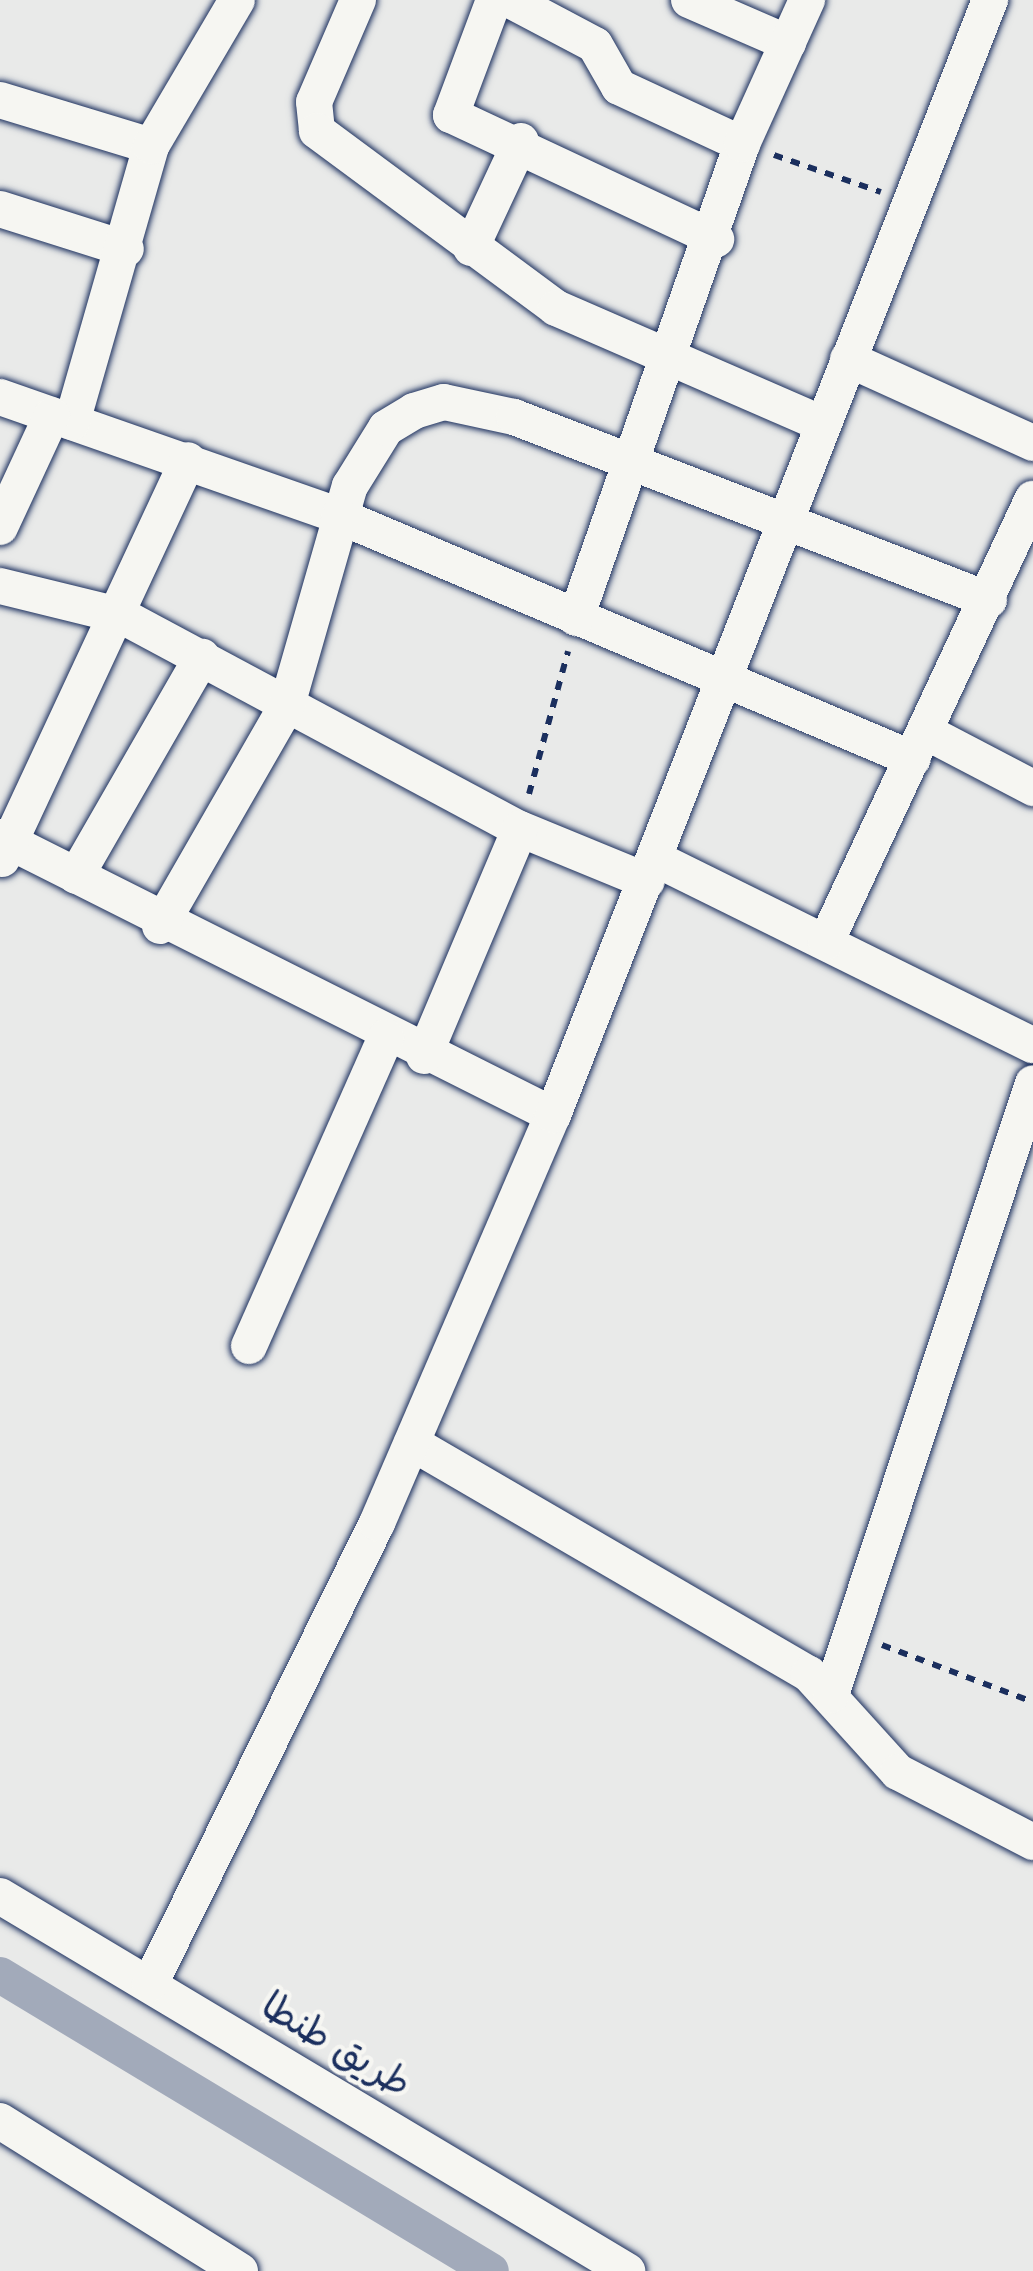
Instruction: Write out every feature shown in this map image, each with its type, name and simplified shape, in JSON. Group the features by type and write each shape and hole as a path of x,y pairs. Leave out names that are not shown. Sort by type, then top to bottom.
{"street":[{"path":"4,506 62,418 126,249 151,146 237,0"},
{"path":"358,0 314,102 317,131 556,308 823,424"},
{"path":"494,0 449,110 716,239"},
{"path":"510,0 595,45 619,87 742,144"},
{"path":"689,0 788,43"},
{"path":"577,618 716,239 742,144 808,0"},
{"path":"150,1984 412,1443 553,1114 730,679 907,201 990,0"},
{"path":"0,100 151,146"},
{"path":"471,248 521,141"},
{"path":"0,209 126,249"},
{"path":"848,358 1033,442"},
{"path":"0,397 339,516 730,679 1033,788"},
{"path":"160,926 287,705 339,516 386,428 444,402 633,460 989,600"},
{"path":"188,460 122,616 4,848 76,876 160,926 553,1114"},
{"path":"826,942 1033,499"},
{"path":"4,595 122,616 520,829 651,870 826,942 1033,1045"},
{"path":"76,876 202,657"},
{"path":"424,1056 520,829"},
{"path":"249,1346 386,1037"},
{"path":"831,1695 842,1642 1033,1083"},
{"path":"412,1443 831,1695 898,1772 1033,1842"},
{"name":"طريق طنطا","path":"0,1896 627,2271"},
{"path":"0,2121 240,2271"}],"path":[{"path":"742,144 907,201"},
{"path":"520,829 577,618"},
{"path":"842,1642 929,1655 1033,1702"}],"waterway":[{"path":"0,1975 491,2271"}]}
